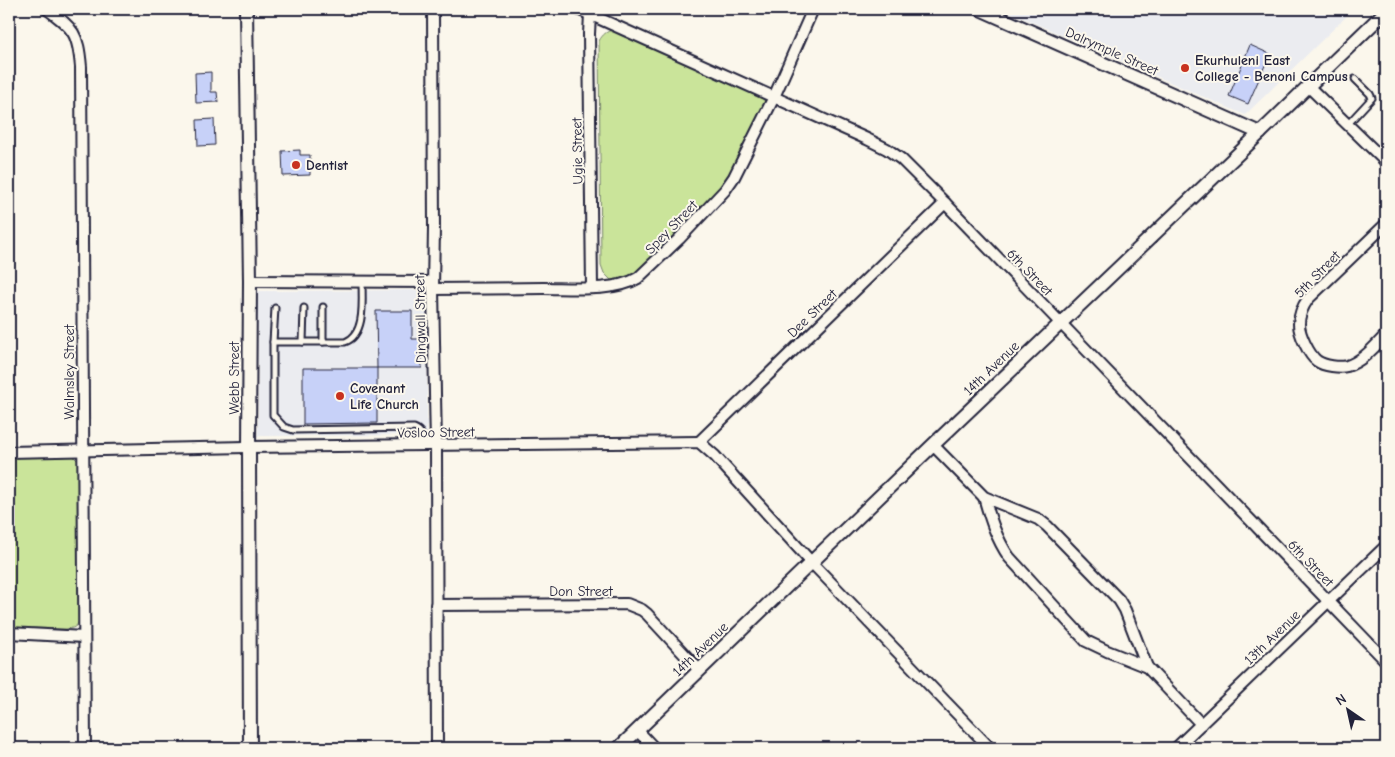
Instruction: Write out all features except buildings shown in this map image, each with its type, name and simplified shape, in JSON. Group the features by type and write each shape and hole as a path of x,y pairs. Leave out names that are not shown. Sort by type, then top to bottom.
{"street":[{"name":"Walmsley Street","path":"47,9 73,32 77,41 80,58 85,748"},
{"name":"Webb Street","path":"246,9 250,281 250,748"},
{"name":"Dingwall Street","path":"433,9 437,748"},
{"name":"6th Street","path":"578,9 887,149 900,159 945,203 1386,660"},
{"name":"Spey Street","path":"250,281 362,281 433,285 592,287 619,286 632,282 679,239 725,190 734,177 774,97 813,9"},
{"name":"Dalrymple Street","path":"980,9 1260,133"},
{"name":"14th Avenue","path":"619,748 1060,322 1386,11"},
{"name":"Ugie Street","path":"590,14 592,287"},
{"path":"1308,86 1386,162"},
{"name":"Dee Street","path":"699,442 945,203"},
{"name":"5th Street","path":"1386,224 1308,299 1302,308 1299,324 1309,352 1317,361 1326,365 1345,367 1357,362 1386,335"},
{"name":"Vosloo Street","path":"9,452 699,442"},
{"path":"699,442 715,456 812,563 990,748"},
{"path":"933,445 984,497 1042,522 1119,600 1125,610 1147,667 1201,724"},
{"path":"984,497 1000,544 1086,640 1106,651 1147,667"},
{"name":"13th Avenue","path":"1176,748 1386,546"},
{"name":"Don Street","path":"436,605 627,604 647,614 699,670"},
{"path":"9,633 84,636"},
{"path":"638,731 654,748"}],"lane":[{"path":"1348,124 1372,98 1355,79"},
{"path":"273,342 345,342 351,340 357,334 362,312 362,281"},
{"path":"323,307 323,342"},
{"path":"275,308 273,415 284,427 294,430 414,428 418,429 421,433 424,439 424,446"},
{"path":"303,342 304,308"}],"shaded area":[{"name":"Ekurhuleni East College - Benoni Campus","path":"1002,9 1354,9 1245,115"},
{"path":"427,290 427,435 258,436 258,291"}],"green space":[{"path":"614,29 761,95 766,105 730,177 643,266 626,280 611,280 604,273 601,265 599,41 605,34"},
{"path":"9,454 72,455 81,464 79,620 73,628 9,627"}],"place":[{"name":"Ekurhuleni East College - Benoni Campus","path":"1185,68"},
{"name":"Dentist","path":"296,165"},
{"name":"Covenant Life Church","path":"340,396"}]}
